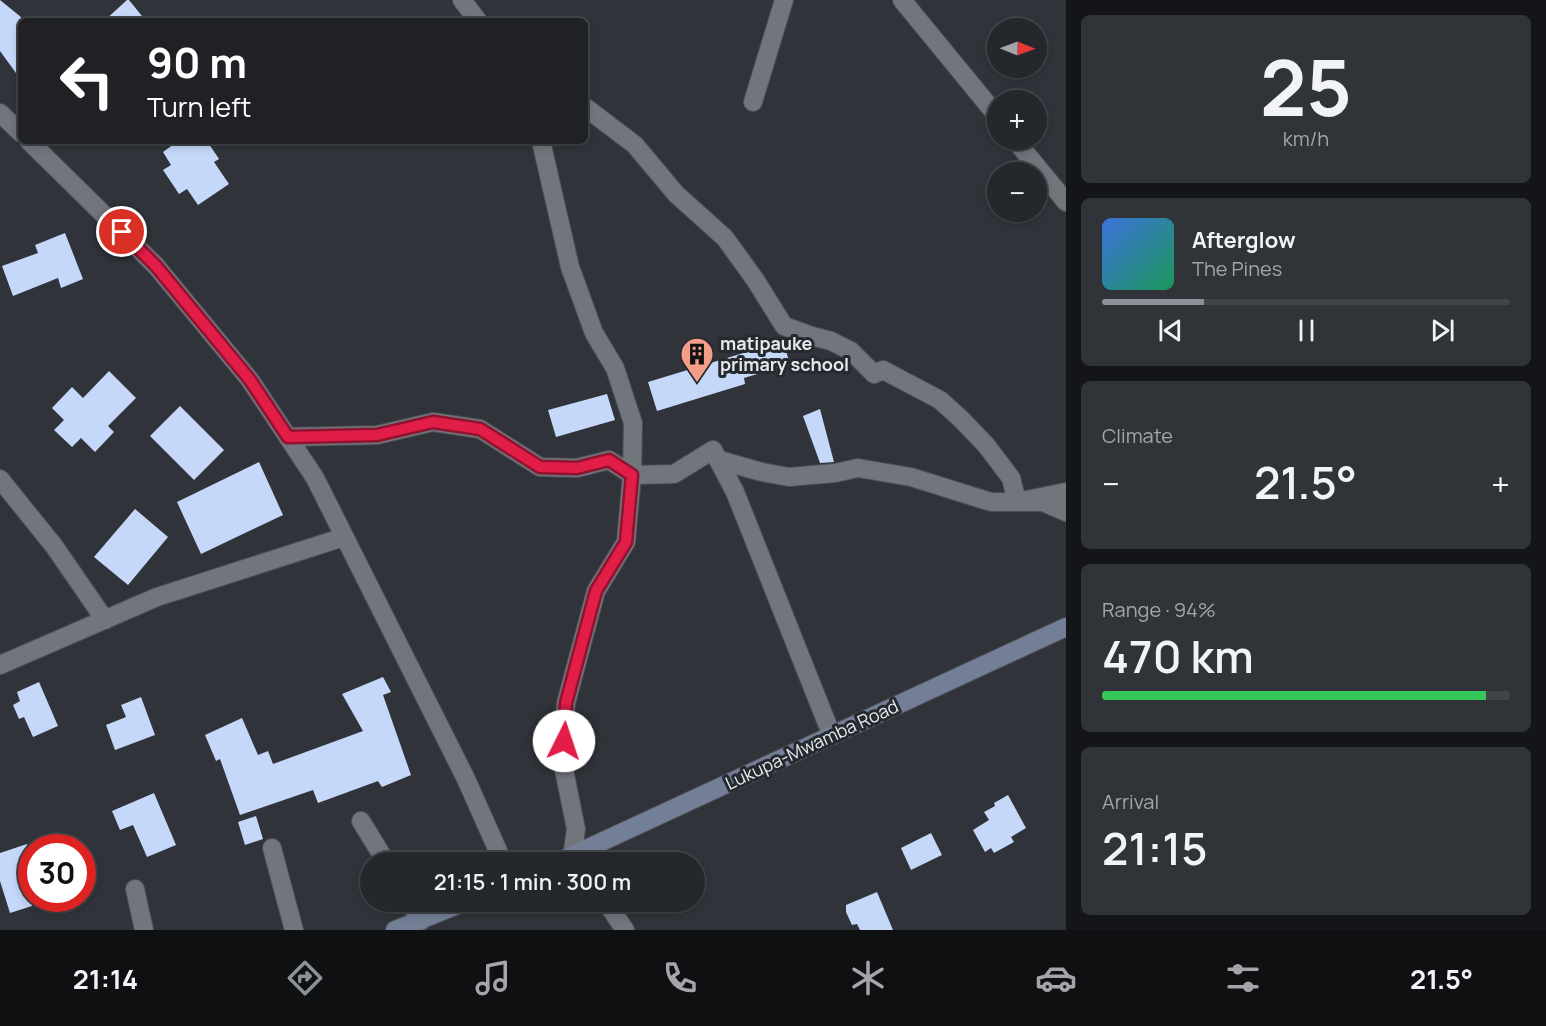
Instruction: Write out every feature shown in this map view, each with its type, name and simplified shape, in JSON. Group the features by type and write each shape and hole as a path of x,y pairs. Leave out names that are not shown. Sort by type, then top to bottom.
{"street":[{"path":"462,0 476,18"},
{"path":"753,102 784,0"},
{"path":"902,0 987,104"},
{"path":"588,108 635,145 676,194 725,238 756,281 784,326 831,340 851,351 874,374 883,370 940,400 992,453 1011,478 1017,502"},
{"path":"0,113 18,130"},
{"path":"32,144 156,266 250,380 288,437 315,478 465,779 498,852"},
{"path":"542,144 570,267 594,333 615,368 633,423 632,475 626,542 596,591 566,703 562,760 576,829 571,852"},
{"path":"1023,150 1066,202"},
{"path":"288,437 377,435 433,422 480,429 540,467 577,468 609,460 632,475 674,474 714,450 735,492 832,736"},
{"path":"719,460 789,477 835,473 858,468 911,477 991,502 1043,502 1066,512"},
{"path":"0,479 54,546 105,620"},
{"path":"1017,502 1066,492"},
{"path":"0,665 157,597 344,537"},
{"name":"Lukupa-Mwamba Road","path":"588,852 1066,627"},
{"path":"362,821 380,852"},
{"path":"272,848 294,930"},
{"path":"135,889 144,930"},
{"path":"415,912 421,921"},
{"path":"394,930 442,912"},
{"path":"613,912 625,930"}],"building":[{"path":"0,0 21,17 18,18 18,76 0,51"},
{"path":"129,0 144,18 107,18"},
{"path":"174,144 209,144 219,159 214,162 229,184 198,205 187,189 179,194 163,170 171,165 163,152"},
{"path":"65,233 83,279 61,288 58,278 13,296 2,266 38,253 35,245"},
{"name":"matipauke primary school","path":"783,341 790,364 744,378 745,384 657,411 648,382"},
{"path":"109,371 136,398 108,426 114,432 95,452 81,438 72,447 54,430 64,420 52,408 72,387 83,398"},
{"path":"607,394 615,420 556,437 548,410"},
{"path":"180,406 224,450 194,480 150,436"},
{"path":"820,409 834,462 820,463 803,416"},
{"path":"259,462 283,515 201,554 177,502"},
{"path":"135,509 168,537 128,585 94,557"},
{"path":"383,677 391,692 383,695 411,775 382,787 378,781 318,803 313,790 240,815 220,759 216,761 205,735 242,718 258,755 268,751 273,764 363,731 342,694"},
{"path":"39,682 58,726 33,737 24,717 19,719 13,705 20,701 17,692"},
{"path":"141,697 155,735 115,750 106,725 126,717 121,705"},
{"path":"154,793 176,845 147,857 133,825 120,830 112,811"},
{"path":"1008,795 1026,828 1011,837 1014,842 994,853 991,848 985,852 973,830 989,820 984,812"},
{"path":"256,816 263,839 245,845 238,822"},
{"path":"931,833 942,855 911,870 901,848"},
{"path":"18,847 18,910 10,913 0,881 0,853"},
{"path":"877,892 893,930 860,930 857,924 852,925 846,912 846,905"}],"place":[{"name":"matipauke primary school","path":"697,383"}],"route":[{"path":"122,232 156,266 250,380 288,437 377,435 433,422 480,429 540,467 577,468 609,460 632,475 626,542 596,591 566,703 564,741"}]}
